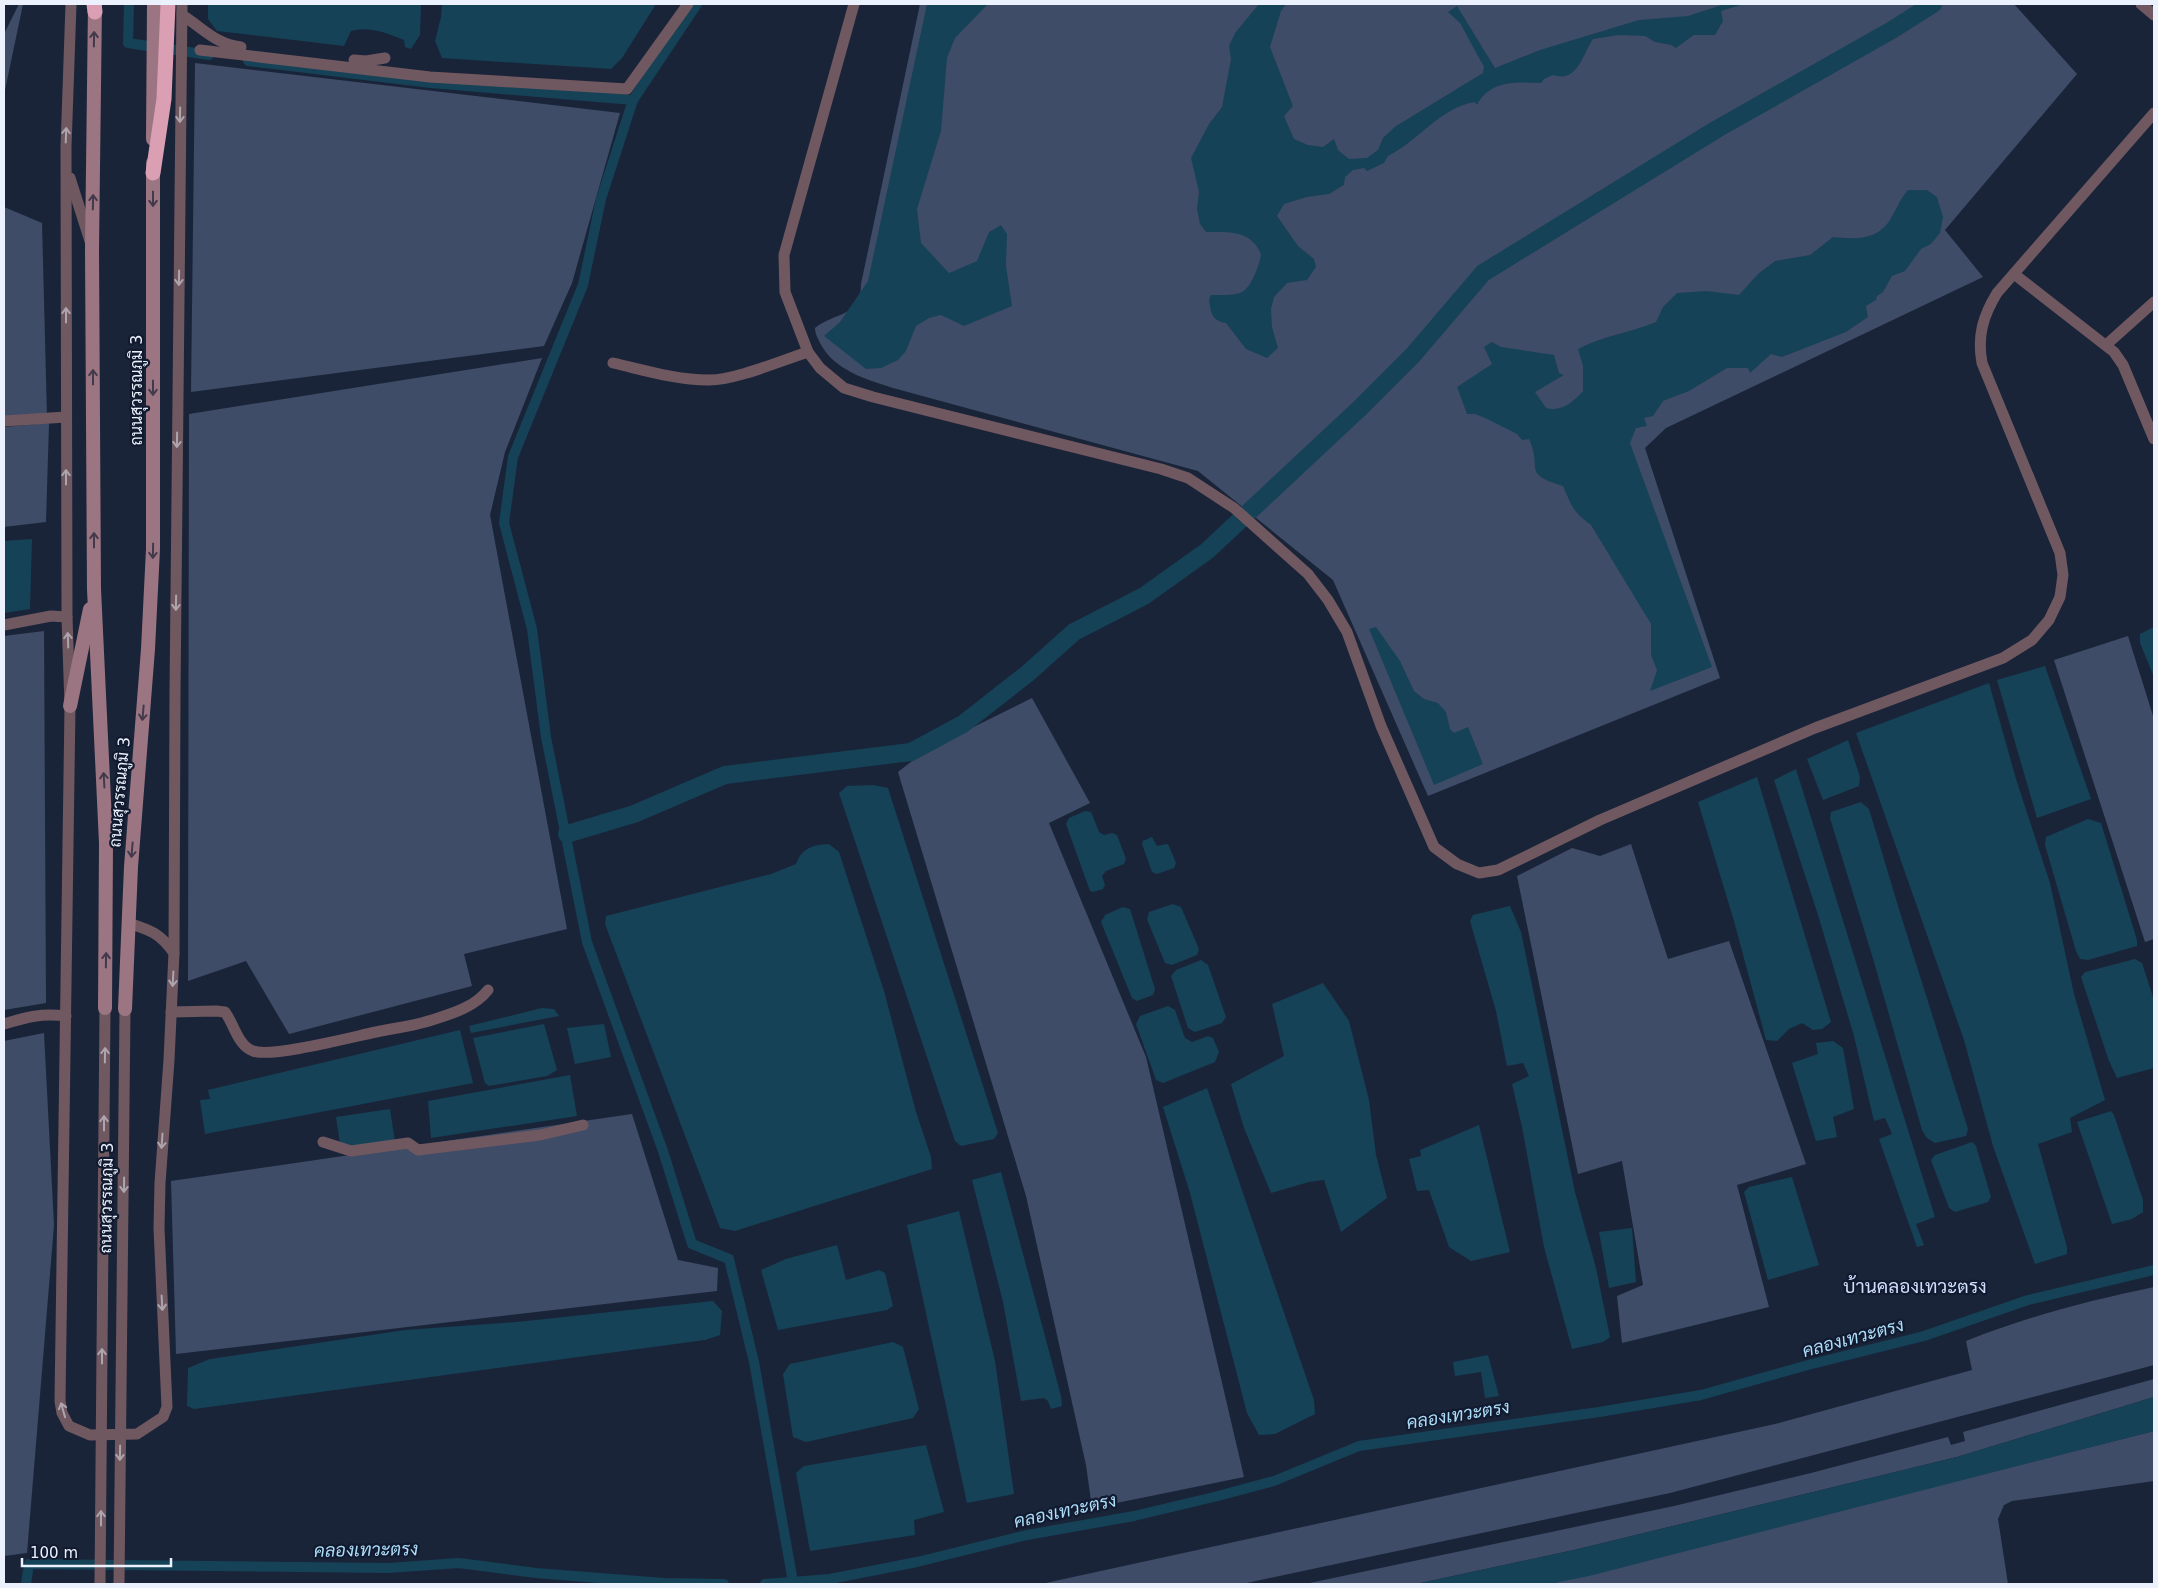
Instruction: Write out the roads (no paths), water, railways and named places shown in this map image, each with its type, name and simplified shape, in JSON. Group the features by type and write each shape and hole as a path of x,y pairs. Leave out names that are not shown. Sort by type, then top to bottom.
{"highway":[{"path":"153,173 162,115 159,61 160,28 168,4"}],"main road":[{"path":"154,4 160,28"},
{"name":"ถนนสุวรรณภูมิ 3","path":"94,7 92,250 94,589 106,843 105,1008"},
{"name":"ถนนสุวรรณภูมิ 3","path":"125,1009 128,923 153,557 153,173"},
{"path":"70,706 94,589"}],"street":[{"path":"71,4 66,168 67,617 70,706 60,1401 62,1413 69,1426 90,1435 137,1434 152,1426 163,1417 167,1408 159,1228 160,1175 174,953 182,10"},
{"path":"200,50 430,77 628,89 688,4"},
{"path":"854,4 784,255 785,292 808,352 820,368 844,388 872,397 1161,469 1188,478 1234,508 1308,574 1328,600 1347,632 1382,726 1434,846 1457,864 1479,873 1498,870 1600,820 1815,728 2003,658 2032,640 2049,620 2060,597 2063,575 2060,553 1982,364 1979,348 1980,335 1986,311 1997,293 2154,113"},
{"path":"2141,4 2154,16"},
{"path":"182,10 217,41 229,46 366,61 385,58"},
{"path":"66,168 92,250"},
{"path":"2014,274 2114,352 2122,365 2154,439"},
{"path":"2106,345 2154,302"},
{"path":"613,363 669,376 709,380 742,373 808,352"},
{"path":"4,421 66,418"},
{"path":"4,626 42,618 67,617"},
{"path":"128,923 151,930 159,935 174,953"},
{"path":"171,1012 216,1010 225,1012 243,1044 252,1051 264,1054 298,1049 431,1020 468,1006 482,998 488,990"},
{"name":"ถนนสุวรรณภูมิ 3","path":"100,1584 105,1008"},
{"name":"ถนนสุวรรณภูมิ 3","path":"119,1584 125,1009"},
{"path":"4,1024 35,1015 66,1016"},
{"path":"323,1142 351,1151 408,1143 418,1150 540,1135 583,1125"}],"waterway":[{"path":"129,4 128,43 209,55"},
{"path":"697,4 633,100 601,199 583,285 513,457 504,523 532,629 546,737 587,942 663,1151 692,1244 729,1259 754,1362 793,1582"},
{"path":"567,834 634,814 725,775 911,752 963,724 1027,674 1074,632 1144,596 1207,551 1360,408 1413,355 1483,273 1717,129 1892,30 1933,4"},
{"path":"248,61 431,83 633,100"},
{"name":"คลองเทวะตรง","path":"765,1584 830,1579 917,1562 1027,1535 1134,1516 1274,1481 1359,1446 1599,1412 1701,1395 1808,1365 1924,1336 2028,1300 2154,1270"},
{"name":"คลองเทวะตรง","path":"26,1584 29,1564 388,1568 459,1563 536,1573 664,1583 724,1584"}],"district":[{"name":"บ้านคลองเทวะตรง","path":"1915,1286"}]}
